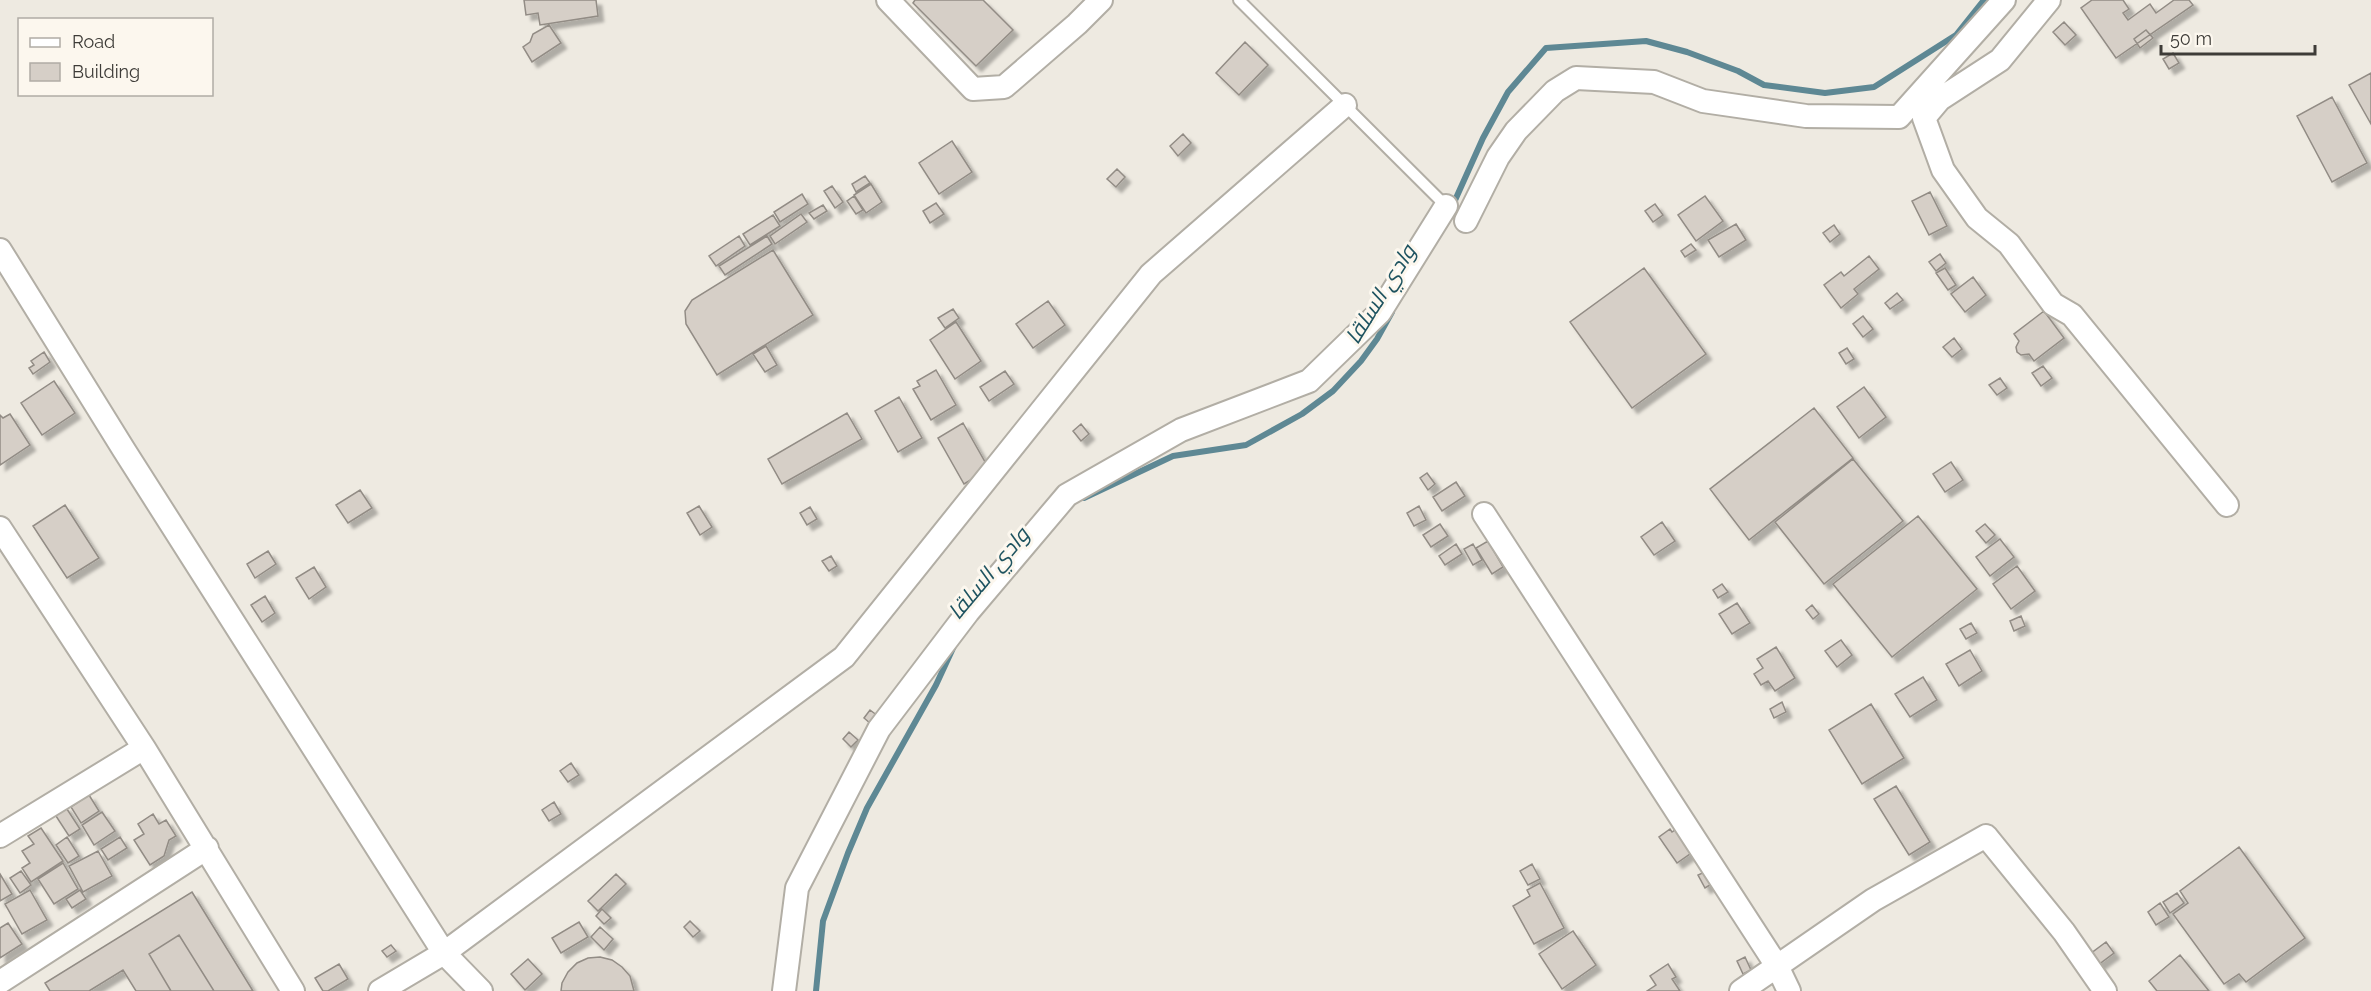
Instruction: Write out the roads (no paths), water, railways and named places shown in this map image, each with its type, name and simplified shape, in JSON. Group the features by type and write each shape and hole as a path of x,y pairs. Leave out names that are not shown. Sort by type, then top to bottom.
{"street":[{"path":"888,0 973,89 1004,87 1077,24 1101,0"},
{"path":"1466,221 1497,157 1516,131 1555,91 1576,78 1654,82 1703,100 1806,116 1899,117 2004,0"},
{"path":"2049,0 2000,60 1940,99 1924,118 1928,134 1943,170 1977,218 2009,244 2053,304 2072,315 2227,505"},
{"path":"380,991 444,953 844,657 1151,274 1345,105"},
{"path":"784,991 797,888 879,729 968,612 1066,495 1181,430 1309,381 1380,312 1446,206"},
{"path":"0,250 124,450 444,953 481,991"},
{"path":"1484,514 1777,966 1789,991"},
{"path":"0,528 144,748 293,991"},
{"path":"0,836 144,748"},
{"path":"1741,991 1873,900 1986,836 2064,932 2105,991"},
{"path":"0,982 207,848"}],"lane":[{"path":"1239,0 1446,206 1466,221"}],"waterway":[{"name":"وادي السلقا","path":"1452,207 1483,138 1508,92 1546,48 1646,41 1687,52 1738,71 1764,85 1825,93 1874,87 1956,35 1984,0"},
{"name":"وادي السلقا","path":"1084,498 1173,456 1246,445 1302,414 1333,391 1361,361 1392,312"},
{"name":"وادي السلقا","path":"816,991 823,921 848,853 867,808 936,685 954,646"}]}
